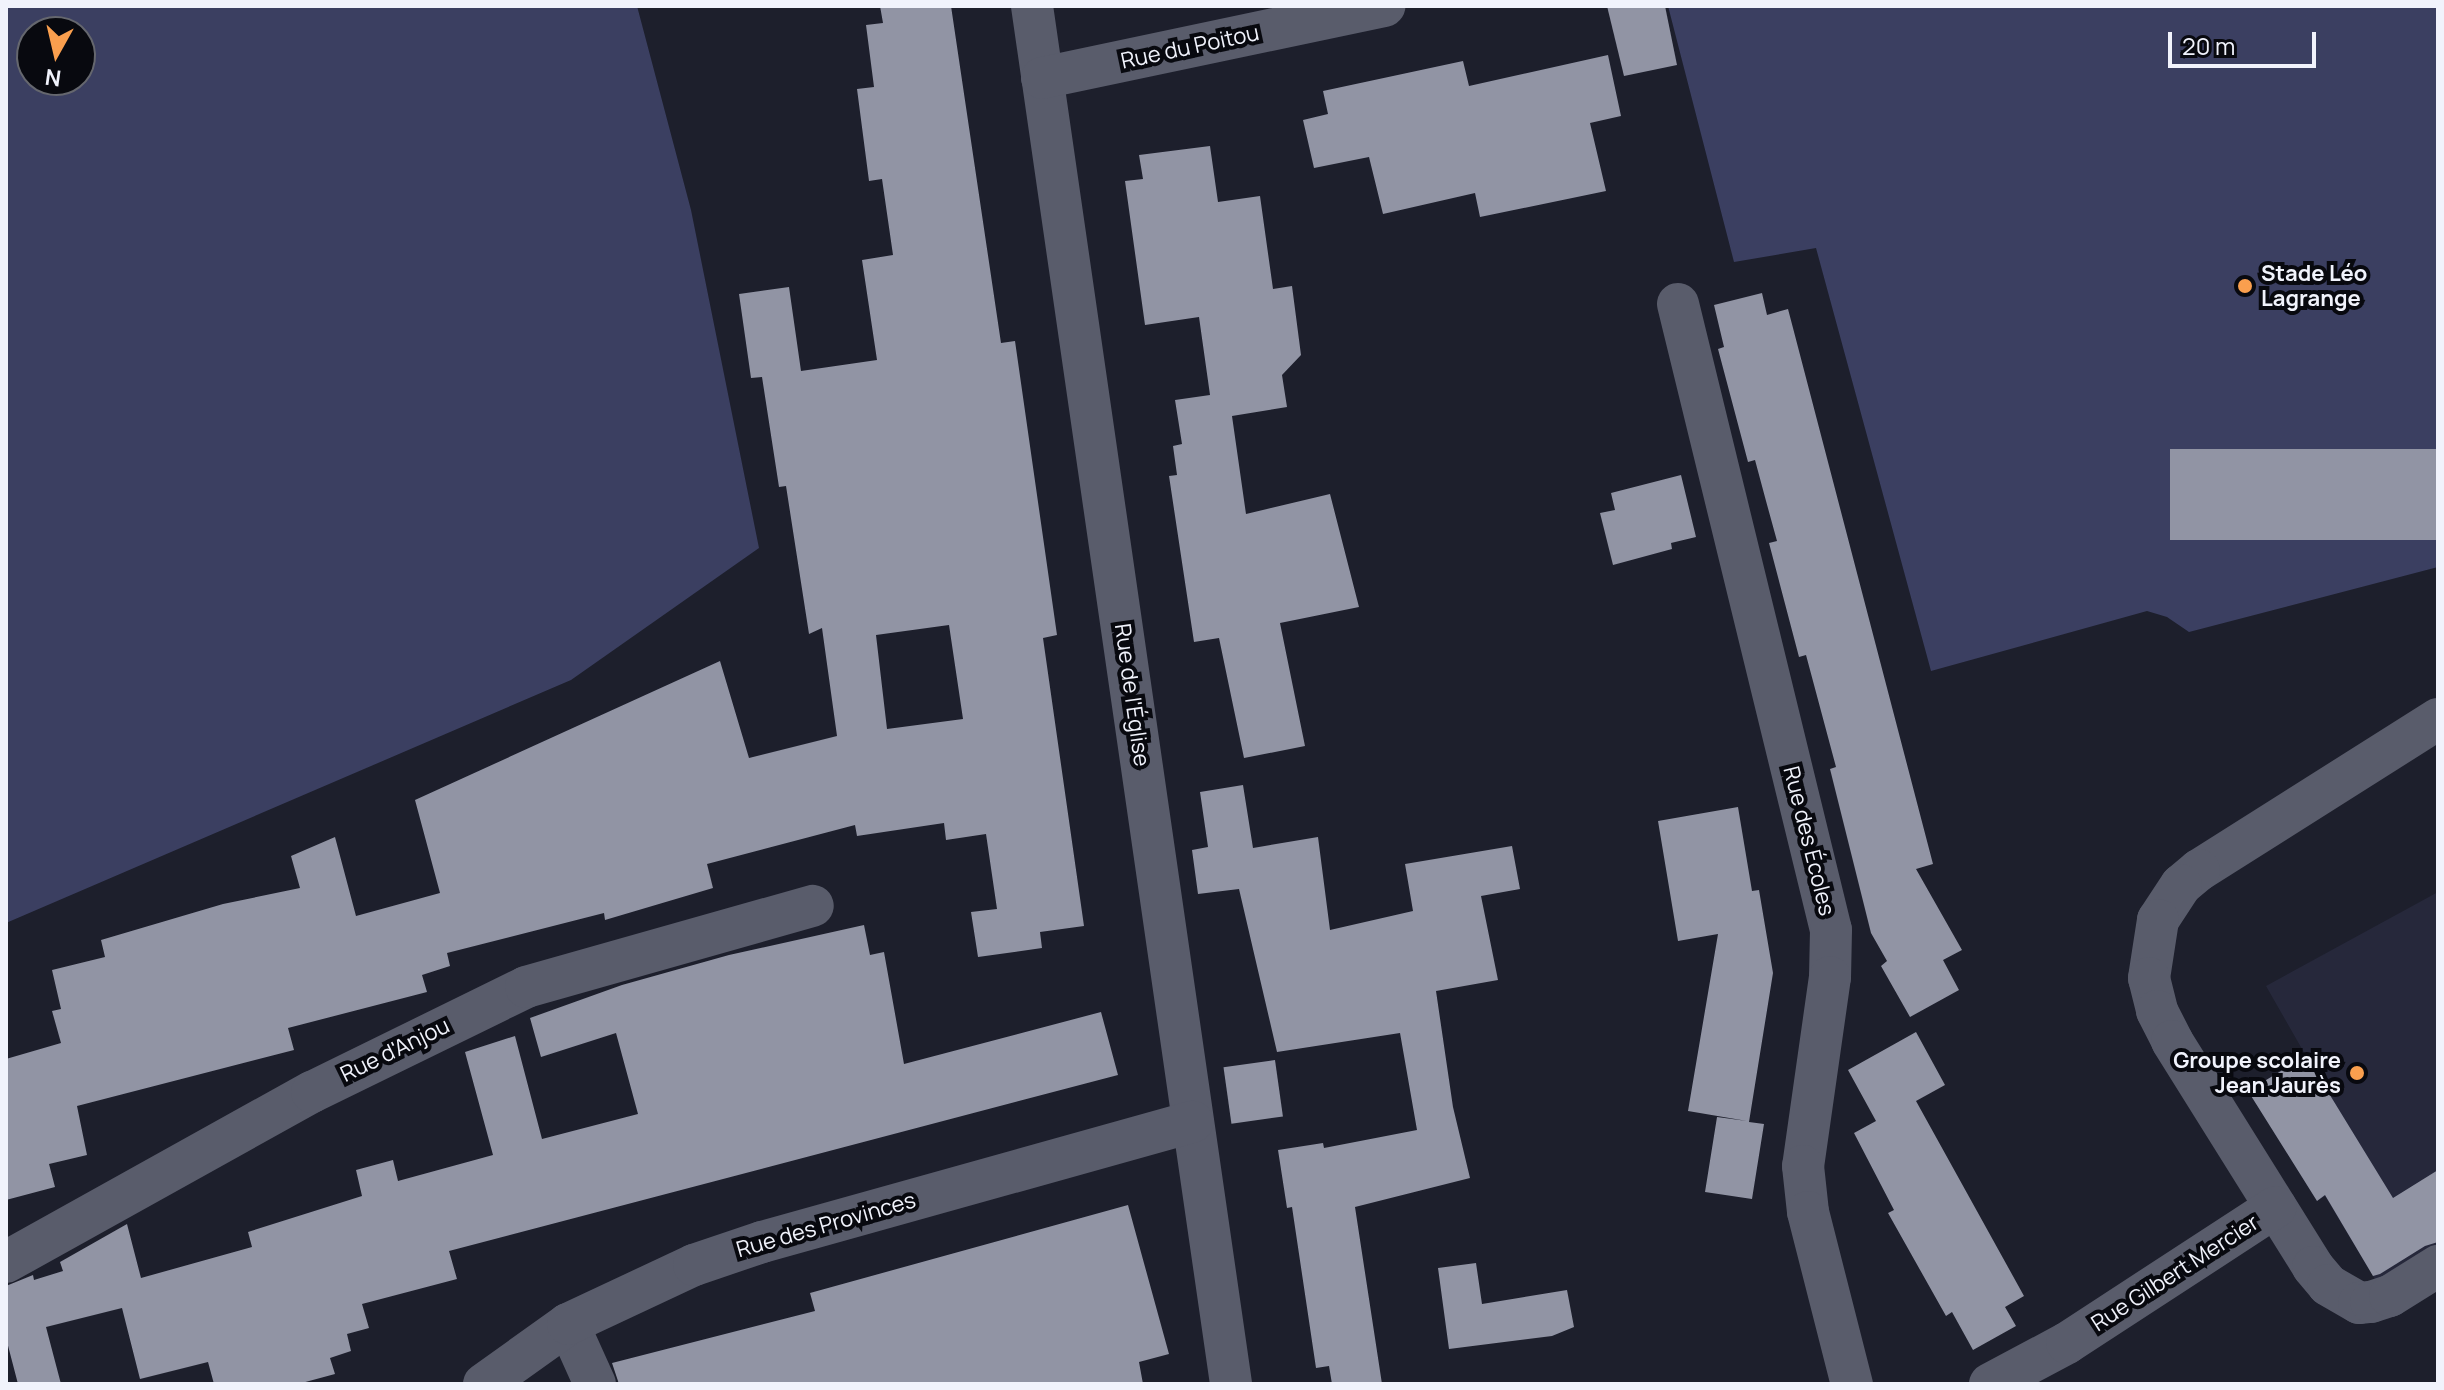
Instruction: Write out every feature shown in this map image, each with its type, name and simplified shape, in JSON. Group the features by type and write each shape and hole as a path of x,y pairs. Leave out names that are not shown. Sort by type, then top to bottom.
{"street":[{"name":"Rue de l'Église","path":"1032,6 1231,1384"},
{"name":"Rue du Poitou","path":"1042,78 1385,6"},
{"name":"Rue des Écoles","path":"1678,304 1831,930 1830,977 1803,1166 1808,1212 1852,1384"},
{"name":"Rue Gilbert Mercier","path":"1990,1384 2067,1343 2276,1207 2157,1011 2149,978 2158,920 2181,885 2199,870 2438,719"},
{"name":"Rue d'Anjou","path":"6,1262 312,1092 526,987 813,906"},
{"name":"Rue des Provinces","path":"484,1384 568,1324 661,1279 762,1242 1193,1122"},
{"path":"2276,1207 2328,1285 2359,1303 2390,1296 2438,1266"},
{"path":"568,1324 595,1384"}],"shaded area":[{"path":"6,6 637,6 691,210 759,548 571,680 6,923"},
{"path":"1668,6 2438,6 2438,567 2189,632 2167,617 2147,611 1931,671 1816,248 1734,262"},
{"name":"Groupe scolaire Jean Jaurès","path":"2438,892 2438,1249 2379,1286 2325,1196 2317,1201 2248,1091 2306,1056 2266,986"}],"building":[{"path":"880,6 951,6 1001,343 1015,341 1057,635 1043,638 1084,926 1040,932 1042,948 978,957 971,912 997,909 986,834 946,840 944,823 857,836 855,825 707,864 713,888 605,920 604,913 447,953 450,966 422,975 427,992 288,1028 294,1050 77,1106 87,1155 49,1164 55,1187 6,1200 6,1059 61,1043 52,1011 61,1009 52,970 105,957 101,940 223,904 300,888 291,856 335,837 356,916 440,893 415,800 720,661 749,758 837,736 822,628 809,634 786,486 779,487 762,377 751,378 739,294 789,287 801,371 877,360 862,260 893,255 882,179 869,181 857,89 874,87 866,25 883,23","holes":["949,625 963,719 887,729 876,635"]},
{"path":"1607,6 1665,6 1677,65 1624,76"},
{"path":"1608,55 1621,116 1590,123 1606,191 1480,217 1475,193 1383,214 1369,157 1314,168 1303,120 1328,114 1323,91 1463,61 1469,86"},
{"path":"1210,146 1218,202 1260,196 1273,289 1292,286 1301,355 1282,375 1287,407 1232,416 1246,514 1330,494 1359,607 1280,623 1305,746 1244,758 1219,638 1194,642 1169,476 1177,475 1173,446 1182,444 1175,400 1210,395 1199,317 1145,325 1125,181 1143,179 1139,155"},
{"path":"1762,293 1767,315 1788,309 1933,864 1916,869 1962,950 1943,960 1959,990 1910,1017 1881,966 1887,961 1871,933 1830,769 1836,767 1806,655 1799,657 1769,543 1777,541 1755,460 1748,462 1718,349 1724,347 1714,305"},
{"path":"2170,449 2438,449 2438,540 2170,540"},
{"path":"1681,475 1696,537 1671,543 1672,549 1613,565 1600,513 1615,510 1611,493"},
{"path":"1243,785 1253,848 1318,837 1330,930 1413,911 1405,864 1512,846 1520,889 1481,896 1498,980 1436,991 1453,1107 1470,1178 1355,1207 1382,1384 1332,1384 1329,1366 1316,1368 1292,1207 1287,1208 1278,1150 1323,1143 1324,1148 1417,1130 1400,1033 1277,1052 1239,889 1198,894 1192,850 1208,847 1200,792"},
{"path":"1738,807 1752,891 1759,890 1773,973 1749,1122 1764,1124 1752,1199 1705,1192 1717,1117 1747,1121 1688,1111 1718,934 1678,941 1658,821"},
{"path":"864,925 870,955 884,952 904,1064 1101,1012 1118,1075 449,1251 457,1279 362,1304 369,1328 347,1334 351,1351 330,1358 335,1374 298,1384 214,1384 208,1362 140,1379 122,1308 46,1327 61,1384 18,1384 6,1338 6,1286 33,1275 34,1280 63,1271 60,1262 127,1224 141,1278 252,1247 248,1232 362,1196 356,1170 393,1160 398,1181 493,1155 465,1052 515,1036 542,1139 638,1114 616,1033 541,1057 530,1018 622,985 729,955"},
{"path":"1916,1032 1945,1085 1916,1101 2024,1296 2005,1307 2016,1326 1973,1350 1952,1312 1946,1316 1888,1213 1894,1210 1854,1133 1876,1121 1848,1070"},
{"path":"2306,1056 2393,1198 2438,1170 2438,1242 2425,1246 2380,1274 2373,1276 2325,1195 2317,1201 2248,1091"},
{"path":"1275,1060 1283,1116 1231,1124 1224,1067"},
{"path":"1128,1205 1169,1354 1139,1362 1143,1384 619,1384 612,1363 815,1311 810,1293"},
{"path":"1476,1263 1482,1304 1567,1290 1574,1327 1552,1336 1449,1349 1438,1268"}],"place":[{"name":"Stade Léo Lagrange","path":"2245,286"},
{"name":"Groupe scolaire Jean Jaurès","path":"2357,1073"}]}
